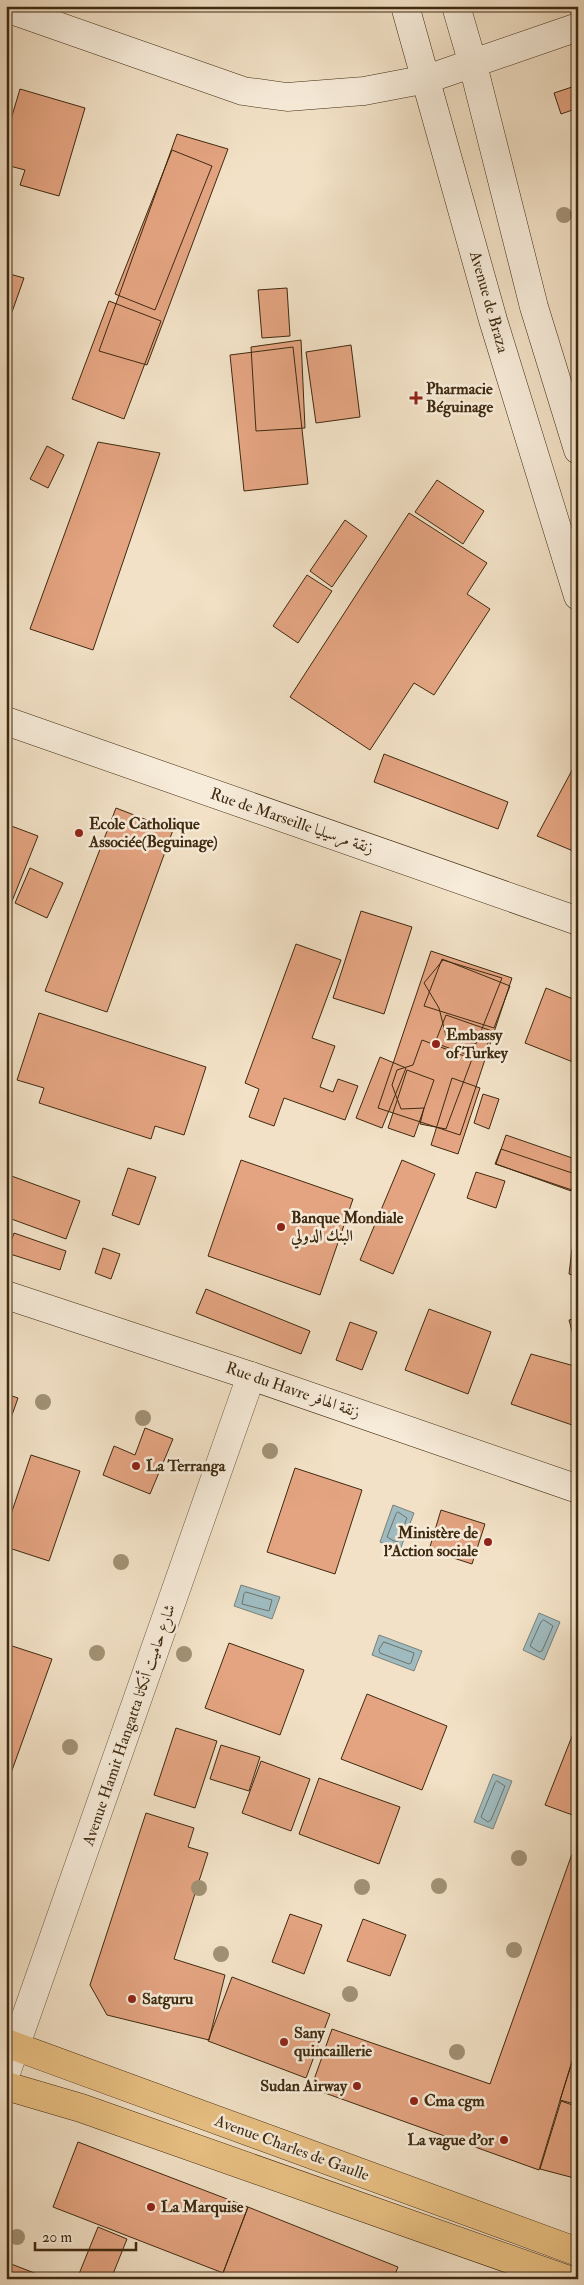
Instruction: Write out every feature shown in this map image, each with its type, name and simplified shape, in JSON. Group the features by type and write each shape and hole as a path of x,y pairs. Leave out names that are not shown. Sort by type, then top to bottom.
{"main road":[{"name":"Avenue Charles de Gaulle","path":"11,2045 578,2252"},
{"name":"Avenue Charles de Gaulle","path":"6,2086 81,2108 566,2279"}],"street":[{"name":"Avenue de Braza","path":"405,6 427,78 493,320 578,596"},
{"path":"456,6 472,61 534,307 578,450"},
{"path":"6,8 243,90 287,97 364,91 427,78 472,61 578,27"},
{"name":"Rue de Marseille زنقة مرسيليا","path":"6,721 578,921"},
{"name":"Rue du Havre زنقة الهافر","path":"6,1295 251,1376 578,1489"},
{"name":"Avenue Hamit Hangatta شارع حاميت أنكاتا","path":"6,2073 11,2045 251,1376"}],"water":[{"path":"393,1505 414,1513 400,1550 380,1542"},
{"path":"241,1585 280,1597 272,1619 234,1606"},
{"path":"539,1613 560,1622 544,1660 523,1650"},
{"path":"379,1635 422,1651 414,1671 372,1655"},
{"path":"493,1774 512,1781 493,1829 474,1822"}],"building":[{"path":"578,85 578,108 561,114 554,93"},
{"path":"20,89 85,108 59,196 20,185 25,170 6,165 6,136"},
{"path":"177,134 228,149 147,365 99,351"},
{"path":"172,150 212,166 155,310 115,294"},
{"path":"6,273 24,278 6,329"},
{"path":"287,288 290,336 262,338 258,290"},
{"path":"109,301 161,321 124,419 72,399"},
{"path":"301,340 305,428 256,431 251,347"},
{"path":"351,345 360,417 316,423 306,352"},
{"path":"293,347 308,484 244,491 230,355"},
{"path":"98,442 160,453 93,650 30,629"},
{"path":"47,446 64,455 48,488 30,479"},
{"path":"437,480 484,511 463,544 415,512"},
{"path":"409,513 487,563 467,594 490,609 434,695 414,683 370,750 290,697"},
{"path":"345,520 367,536 332,587 310,571"},
{"path":"307,575 332,591 298,643 273,626"},
{"path":"384,754 508,802 498,829 374,782"},
{"path":"578,759 578,853 537,836"},
{"path":"116,808 173,830 107,1012 45,991"},
{"path":"6,824 38,836 6,916"},
{"path":"30,868 63,883 47,918 15,903"},
{"path":"361,911 412,927 384,1014 333,998"},
{"path":"296,944 341,960 312,1038 335,1046 320,1087 333,1092 338,1079 358,1086 345,1120 284,1098 274,1126 249,1117 259,1089 245,1083"},
{"path":"431,951 512,978 460,1135 378,1108"},
{"path":"442,959 510,986 494,1028 424,1006"},
{"path":"443,960 502,978 476,1044 446,1036 439,1008 424,983"},
{"path":"546,988 578,1001 578,1064 525,1043"},
{"path":"39,1013 206,1067 184,1135 155,1126 151,1139 39,1103 44,1088 17,1080"},
{"path":"446,1015 492,1031 482,1060 435,1043"},
{"path":"422,1040 472,1059 446,1129 420,1124 424,1108 401,1109 392,1085 397,1070 413,1065"},
{"path":"380,1057 406,1068 382,1128 356,1118"},
{"path":"407,1070 434,1080 414,1137 388,1128"},
{"path":"452,1078 480,1088 458,1154 431,1145"},
{"path":"483,1094 499,1099 489,1129 474,1123"},
{"path":"506,1135 578,1160 578,1172 571,1191 496,1164"},
{"path":"501,1149 578,1175 572,1190 495,1164"},
{"name":"Banque Mondiale البنك الدولي","path":"241,1160 353,1199 320,1295 208,1256"},
{"path":"402,1160 435,1174 393,1274 360,1260"},
{"path":"128,1168 156,1177 139,1225 112,1215"},
{"path":"476,1172 505,1181 496,1208 467,1198"},
{"path":"6,1174 80,1201 66,1239 6,1217"},
{"path":"14,1233 66,1251 60,1270 7,1253"},
{"path":"103,1248 120,1254 111,1279 95,1273"},
{"path":"572,1249 578,1251 578,1277 569,1274"},
{"path":"206,1289 310,1331 301,1354 196,1313"},
{"path":"429,1309 491,1332 468,1394 405,1370"},
{"path":"578,1318 578,1353 569,1320"},
{"path":"350,1322 377,1332 362,1370 336,1360"},
{"path":"531,1354 578,1367 578,1427 511,1404"},
{"path":"6,1394 18,1398 6,1432"},
{"path":"145,1428 173,1439 150,1494 103,1475 114,1446 135,1455"},
{"path":"31,1455 80,1471 49,1561 6,1547 6,1529"},
{"path":"295,1468 362,1490 335,1574 267,1552"},
{"path":"441,1510 485,1524 472,1564 429,1550"},
{"path":"229,1643 304,1670 280,1735 205,1708"},
{"path":"6,1644 52,1659 6,1787"},
{"path":"367,1694 447,1726 422,1790 341,1759"},
{"path":"578,1721 578,1817 545,1805"},
{"path":"176,1728 217,1741 195,1808 154,1795"},
{"path":"221,1745 260,1757 249,1791 210,1779"},
{"path":"261,1761 310,1779 291,1831 242,1813"},
{"path":"319,1778 400,1807 379,1864 299,1834"},
{"path":"146,1813 194,1828 188,1847 208,1853 174,1959 225,1975 209,2040 107,2015 90,1985"},
{"path":"572,1854 578,1856 578,2041 539,2170 311,2088 332,2029 490,2084"},
{"path":"290,1914 322,1925 304,1974 272,1962"},
{"path":"363,1919 406,1935 390,1976 347,1961"},
{"path":"232,1977 330,2014 306,2078 208,2041"},
{"path":"578,2044 578,2105 560,2100"},
{"path":"561,2101 578,2107 578,2179 540,2169"},
{"name":"La Marquise","path":"78,2142 248,2207 223,2273 53,2207"},
{"path":"248,2207 398,2267 393,2279 240,2279 223,2273"},
{"path":"98,2227 127,2239 111,2279 91,2279 79,2274"},
{"path":"6,2262 50,2279 6,2279"}],"place":[{"name":"Pharmacie Béguinage","path":"416,398"},
{"name":"Ecole Catholique Associée(Beguinage)","path":"79,833"},
{"name":"Embassy of Turkey","path":"436,1044"},
{"name":"Banque Mondiale البنك الدولي","path":"281,1227"},
{"name":"La Terranga","path":"136,1466"},
{"name":"Ministère de l'Action sociale","path":"488,1542"},
{"name":"Satguru","path":"132,1999"},
{"name":"Sany quincaillerie","path":"284,2042"},
{"name":"Sudan Airway","path":"357,2086"},
{"name":"Cma cgm","path":"414,2101"},
{"name":"La vague d'or","path":"504,2140"},
{"name":"La Marquise","path":"151,2207"}]}
